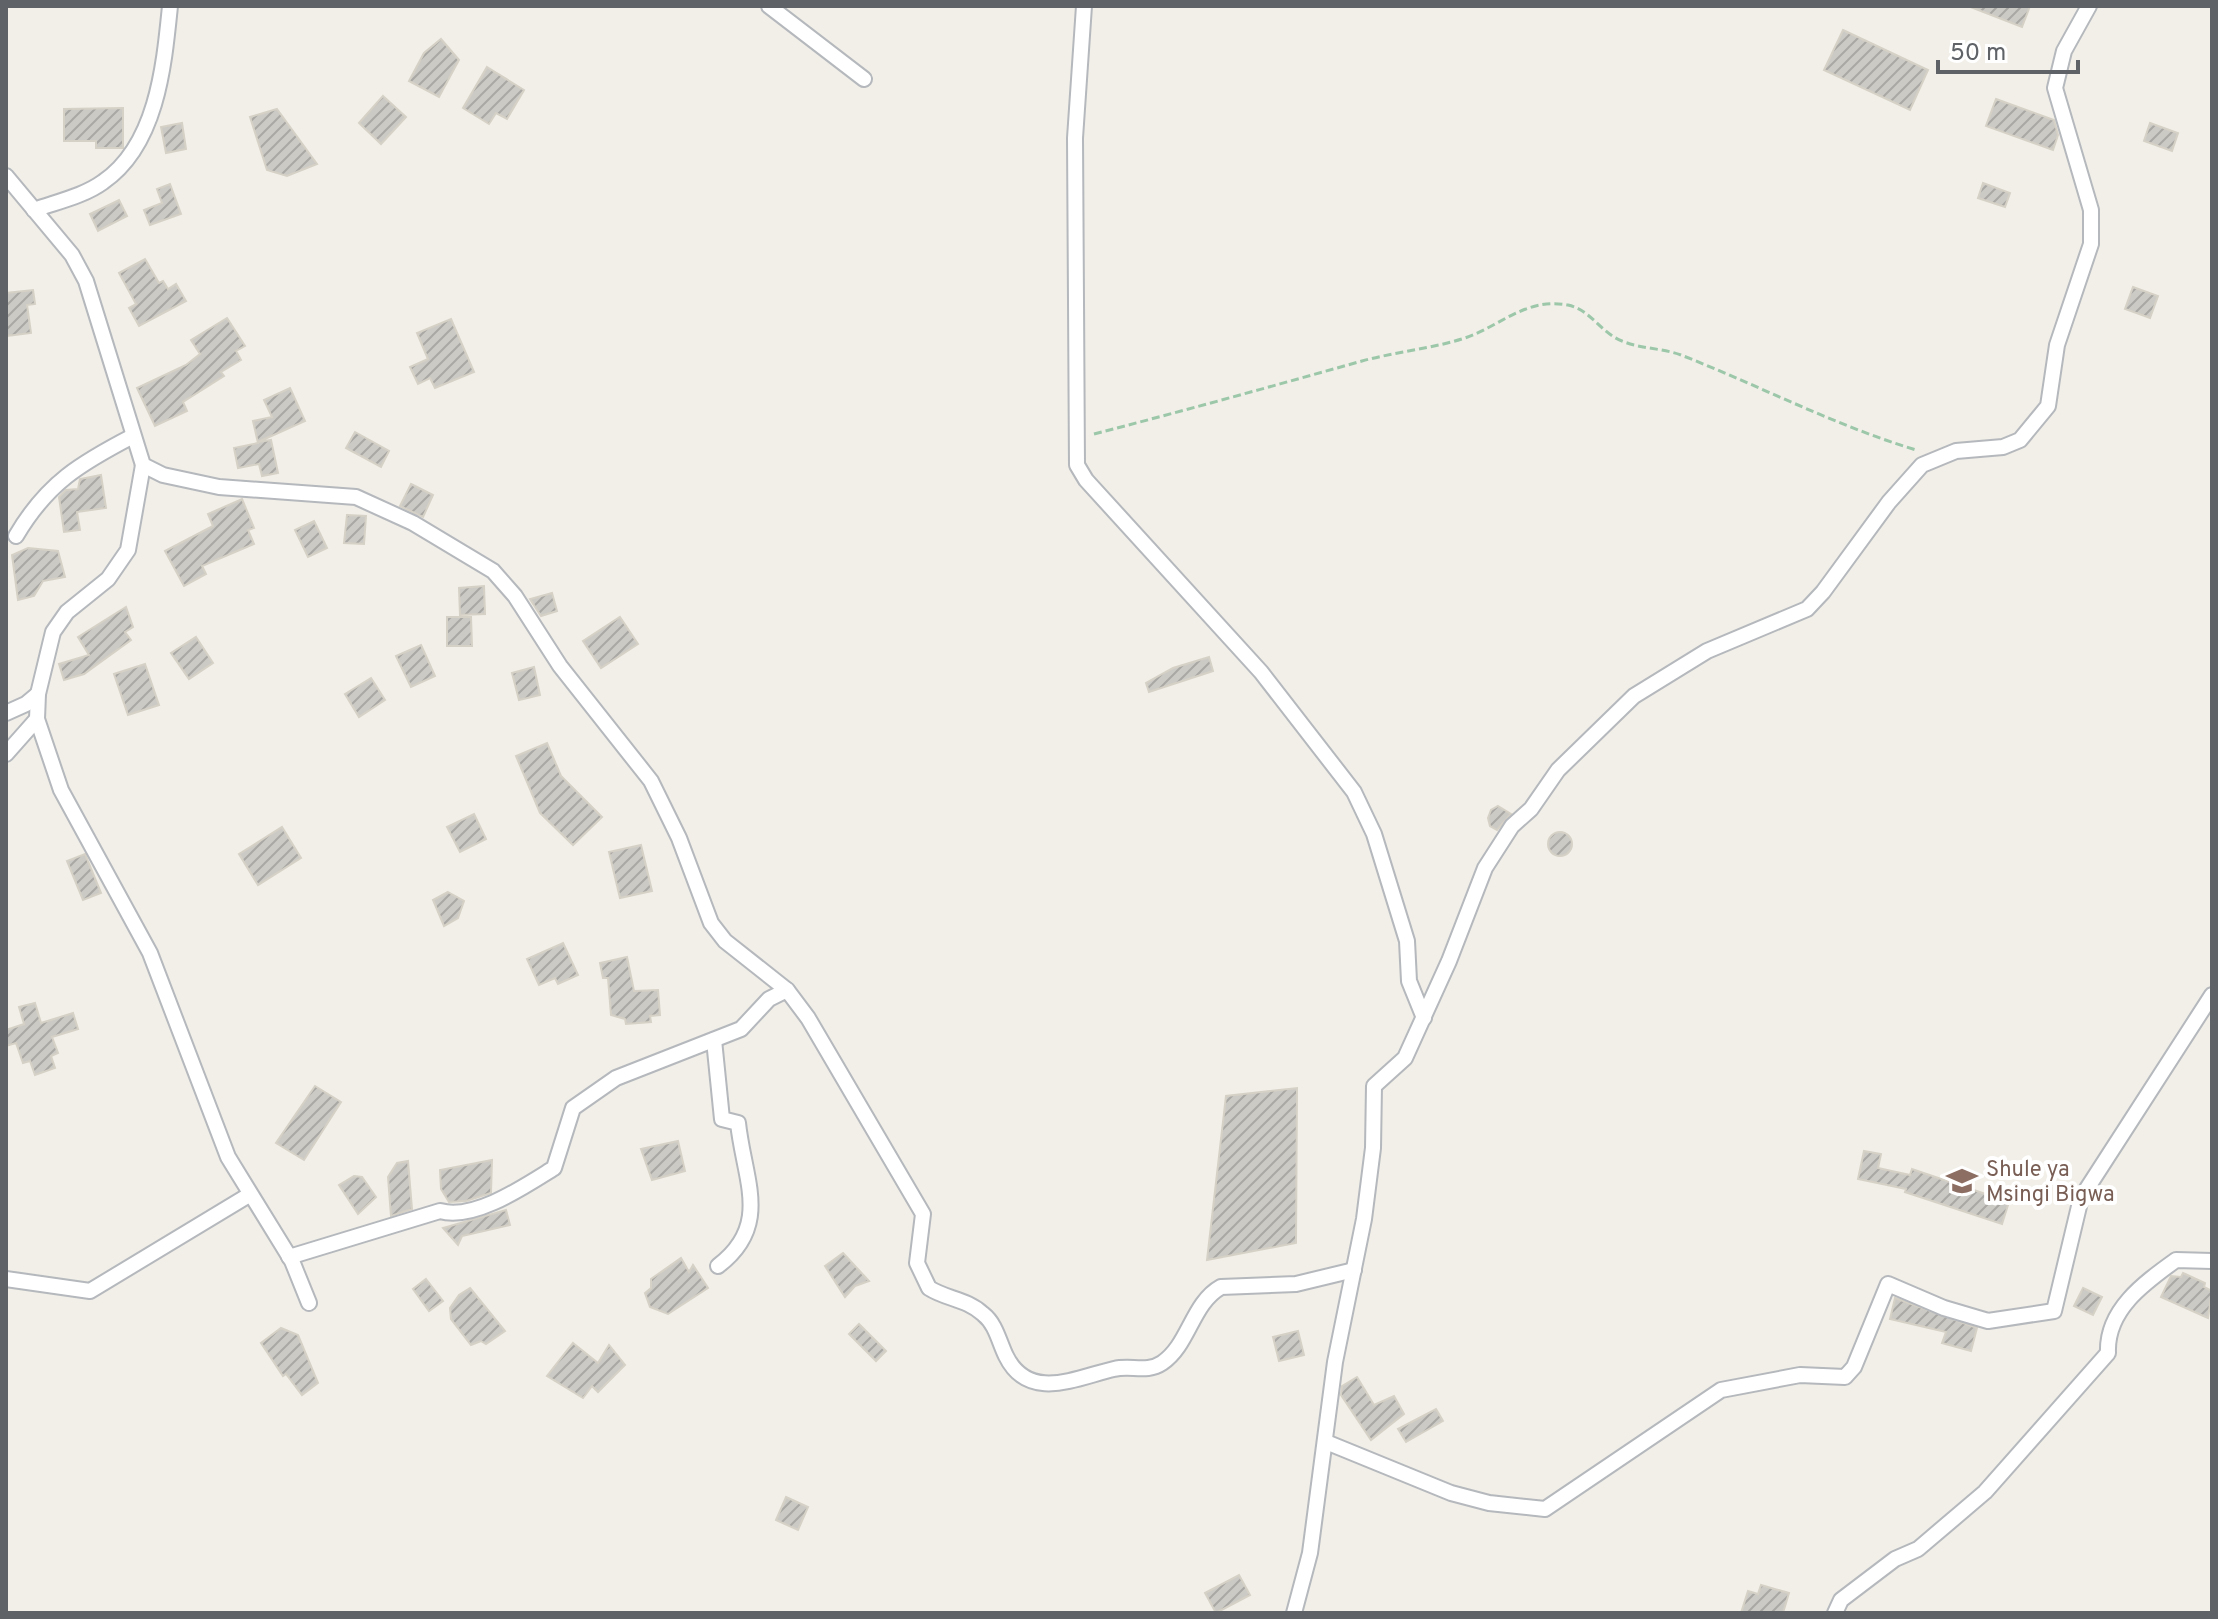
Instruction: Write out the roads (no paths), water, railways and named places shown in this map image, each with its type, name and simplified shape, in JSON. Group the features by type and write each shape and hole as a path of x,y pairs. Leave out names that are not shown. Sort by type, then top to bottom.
{"street":[{"path":"34,210 102,183 132,154 157,91 170,6"},
{"path":"769,6 864,79"},
{"path":"1084,6 1075,138 1075,439 1081,474 1261,672 1354,792 1374,834 1407,941 1409,981 1424,1018"},
{"path":"1294,1613 1310,1553 1335,1362 1354,1270 1373,1148 1374,1086 1405,1058 1485,868 1512,826 1531,809 1558,770 1634,696 1707,651 1807,609 1922,465 1939,456 2003,447 2020,440 2048,406 2057,345 2091,244 2091,210 2055,88 2064,51 2089,6"},
{"path":"6,176 72,255 86,281 115,364 143,465 128,550 108,579 60,620 50,641 38,694 37,719 61,790 150,953 228,1157 289,1257 309,1303"},
{"path":"16,536 41,500 67,472 133,436"},
{"path":"143,465 163,475 219,487 356,497 423,529 493,571 515,596 560,666 651,781 679,838 711,923 725,941 787,990 808,1018 923,1214 917,1263 929,1288 964,1301 986,1316 1019,1374 1044,1384 1065,1384 1116,1368 1152,1368 1172,1355 1216,1290 1229,1285 1296,1284 1354,1270"},
{"path":"6,713 26,704 38,694"},
{"path":"6,754 37,719"},
{"path":"289,1257 440,1211 450,1214 496,1202 554,1168 573,1108 616,1078 741,1029 769,999 787,990"},
{"path":"1326,1442 1451,1493 1489,1503 1545,1509 1721,1390 1800,1375 1845,1377 1854,1367 1888,1284 1944,1308 1988,1321 2054,1311 2081,1198 2212,995"},
{"path":"714,1040 722,1119 738,1123 751,1209 742,1245 718,1266"},
{"path":"6,1279 90,1291 249,1195"},
{"path":"1835,1613 1841,1600 1895,1559 1918,1549 1985,1492 2108,1353 2107,1333 2125,1302 2176,1260 2212,1261"}],"place":[{"name":"Shule ya Msingi Bigwa","path":"1962,1181"}]}
